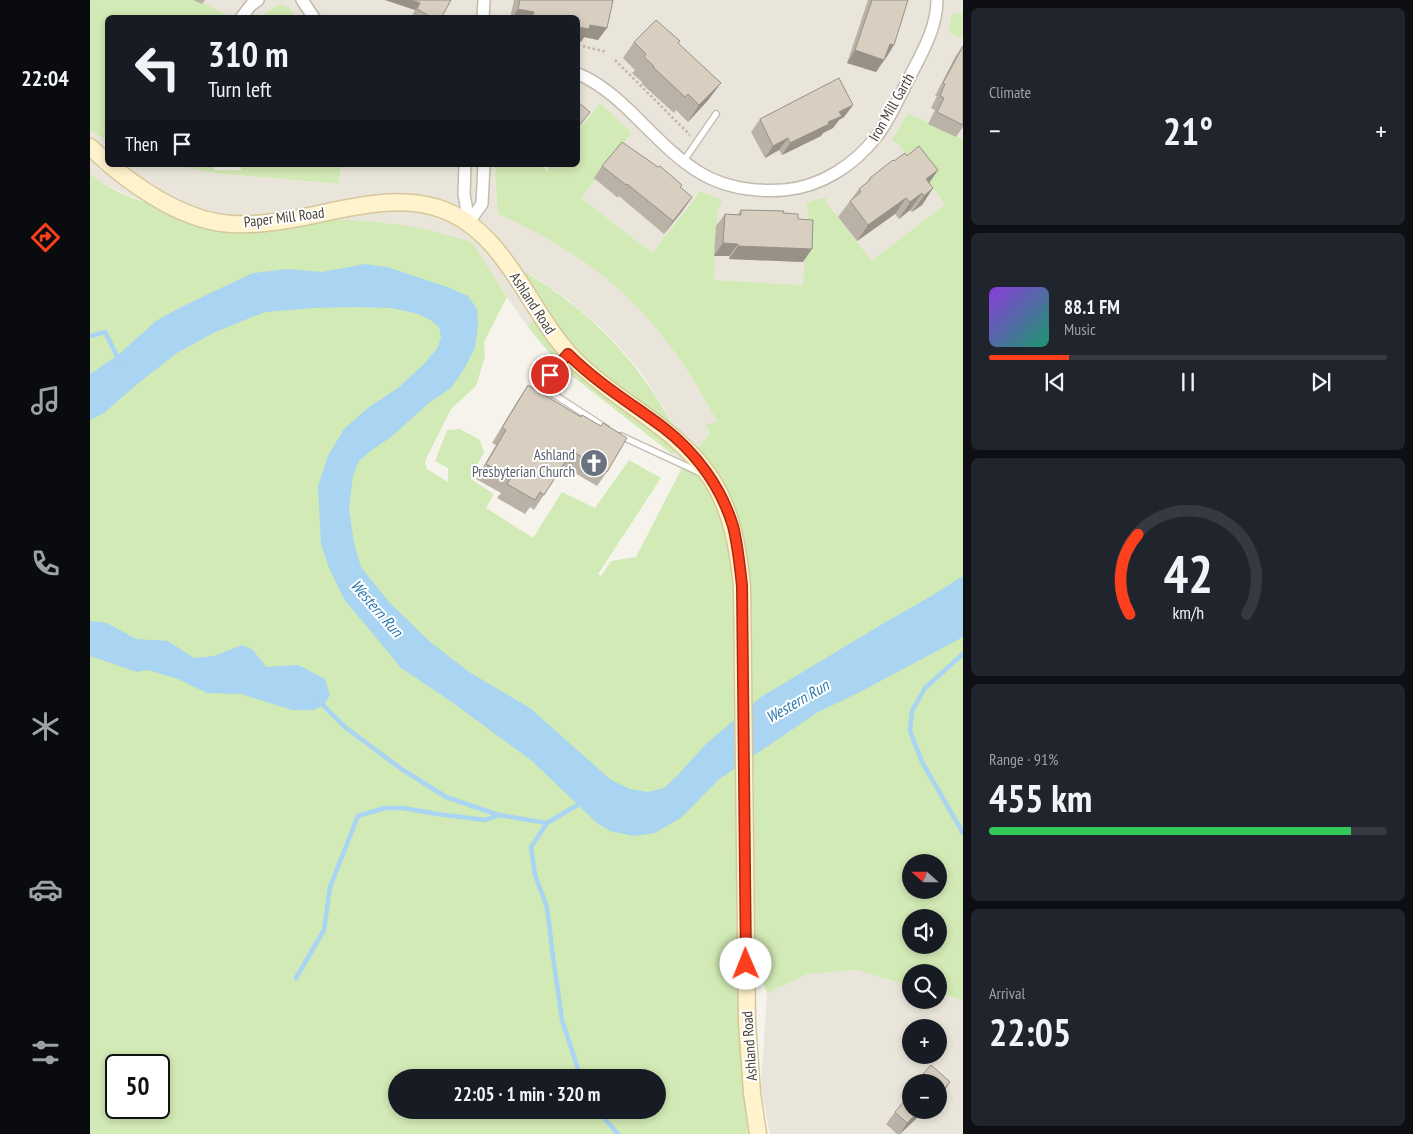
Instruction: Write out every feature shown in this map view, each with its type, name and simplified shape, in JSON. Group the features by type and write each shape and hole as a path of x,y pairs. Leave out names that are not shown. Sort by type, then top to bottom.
{"main road":[{"name":"Paper Mill Road","path":"90,147 105,160"},
{"name":"Paper Mill Road","path":"113,167 161,201 190,214 232,224 261,223 299,218 358,206 404,202 438,208 469,222"},
{"name":"Ashland Road","path":"469,222 499,254 568,354 600,382 675,438 690,452 710,477 726,508 733,528 742,586 747,1023 751,1084 758,1134"}],"street":[{"path":"243,15 251,5 258,0"},
{"path":"302,0 312,15"},
{"path":"483,15 484,0"},
{"name":"Iron Mill Garth","path":"580,75 601,86 621,102 683,162 704,176 727,185 749,190 792,189 811,184 849,165 867,148 882,129 925,47 934,24 937,0"},
{"path":"465,167 464,194 469,222"},
{"path":"469,222 482,204 484,167"}],"lane":[{"path":"683,162 716,114"},
{"path":"568,354 541,386 608,430 710,477"}],"path":[{"path":"580,45 607,52"},
{"path":"615,60 697,142"}],"shaded area":[{"path":"197,0 963,0 963,14 952,13 948,32 963,39 963,139 908,113 893,140 899,145 945,204 872,261 828,205 824,197 806,204 808,213 804,285 714,280 718,210 721,201 698,191 694,200 652,253 581,198 632,133 600,103 580,128 580,15 294,15 290,8 271,9 263,15 228,15"},
{"path":"90,131 105,139 105,167 184,167 214,173 338,184 341,167 496,167 498,214 562,246 597,271 628,297 680,357 701,390 718,425 685,462 672,454 684,447 664,408 640,371 615,342 567,299 530,274 542,312 528,327 472,242 443,233 390,223 329,220 277,225 156,207 90,178"},
{"path":"856,970 902,983 902,1009 947,1009 947,995 963,1000 963,1134 770,1134 761,1087 767,993 808,974"}],"green space":[{"path":"90,0 197,0 228,15 105,15 105,139 90,131"},
{"path":"280,4 290,8 295,15 263,15"},
{"path":"952,13 963,14 963,39 948,32"},
{"path":"600,103 632,133 581,198 652,253 699,191 722,200 718,210 714,280 803,285 808,213 806,203 825,197 828,205 872,261 945,204 899,145 892,140 908,113 963,139 963,1000 947,995 947,964 902,964 902,983 856,970 808,974 767,993 761,978 761,971 738,977 741,1071 748,1134 90,1134 90,174 105,185 139,200 175,209 274,225 343,220 383,222 442,233 472,242 507,297 484,342 485,357 476,386 451,409 425,462 427,469 448,482 448,468 435,461 447,430 460,429 480,440 484,452 471,477 472,480 494,494 486,508 533,538 562,492 595,508 629,460 661,478 598,574 601,576 611,561 636,557 685,462 710,434 706,424 717,422 697,386 675,353 652,323 627,297 599,273 569,252 535,232 498,214 496,167 543,167 547,170 549,167 580,167 580,128"},
{"path":"184,167 214,167 214,170 241,170 241,167 341,167 339,184 214,173"},
{"path":"509,263 565,299 612,340 651,389 684,447 672,454 562,368 528,327 541,312"}],"water":[{"name":"Western Run","path":"365,264 387,267 468,296 477,309 478,326 475,348 451,388 430,402 391,437 359,461 353,476 349,509 354,543 361,567 389,602 429,641 469,672 530,708 611,780 630,789 648,792 664,788 705,745 761,697 963,576 963,637 860,692 818,712 718,780 682,817 655,833 634,836 610,831 597,823 532,761 449,700 401,668 344,599 329,568 321,544 318,486 328,456 344,429 368,408 399,387 425,363 438,347 441,337 439,327 431,320 415,313 391,308 313,308 265,312 215,332 177,353 104,413 90,420 90,374 118,355 156,321 253,273 287,269 322,272"},
{"path":"90,621 107,623 136,639 168,641 194,658 214,656 242,645 253,650 266,667 298,665 325,679 330,695 324,705 314,710 292,710 241,694 207,693 178,679 148,670 137,672 90,656"}],"building":[{"path":"411,0 451,0 443,15 428,15 417,9 420,3"},
{"path":"520,0 613,0 607,28 590,25 589,29 580,27 580,15 533,15 534,12 518,9"},
{"path":"872,0 908,0 894,45 890,44 884,60 855,50"},
{"path":"656,20 680,41 678,43 721,83 699,105 688,94 685,97 653,67 644,57 646,54 634,42"},
{"path":"963,46 963,125 937,112 944,98 940,96 945,84 943,83"},
{"path":"839,78 853,105 839,112 842,116 828,122 829,124 790,143 788,138 773,146 760,119"},
{"path":"580,104 590,112 580,124"},
{"path":"622,142 658,167 660,166 682,185 680,187 692,197 673,221 602,166"},
{"path":"919,146 938,170 926,179 933,188 924,196 922,193 910,202 906,198 868,225 850,201 861,192 859,189 870,178 893,160 905,153 907,156"},
{"path":"741,210 784,211 783,213 798,214 798,219 813,220 812,249 738,246 738,244 723,243 725,214 741,215"},
{"path":"528,385 581,417 582,415 601,426 603,423 627,438 607,472 572,451 544,495 540,492 535,500 507,484 511,478 486,464 506,430 502,428"},
{"path":"931,1065 941,1074 923,1074"},
{"path":"902,1104 902,1118 895,1112"},
{"path":"903,1119 911,1119 907,1123"}],"waterway":[{"path":"90,336 105,332 119,360"},
{"path":"963,654 925,688 912,711 910,731 922,762 963,833"},
{"path":"320,702 345,727 400,768 446,797 499,815 547,823 581,803"},
{"path":"296,978 324,930 330,887 358,816 385,808 403,808 485,820 499,815"},
{"path":"547,823 531,847 535,875 547,907 562,1020 578,1069"},
{"path":"605,1119 618,1134"}],"place":[{"name":"Ashland Presbyterian Church","path":"594,463"}],"route":[{"path":"550,375 568,354 600,382 675,438 690,452 710,477 726,508 733,528 742,586 746,964"}]}
